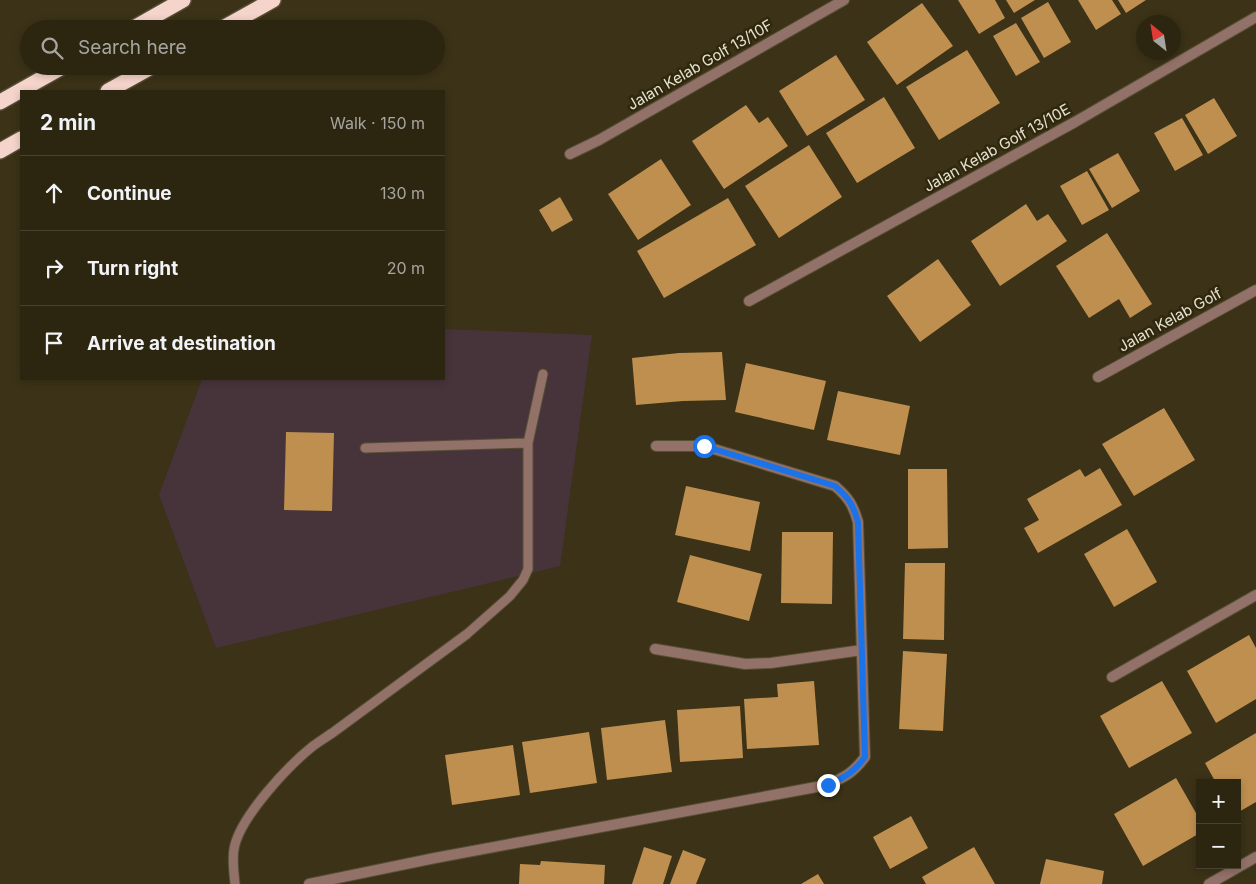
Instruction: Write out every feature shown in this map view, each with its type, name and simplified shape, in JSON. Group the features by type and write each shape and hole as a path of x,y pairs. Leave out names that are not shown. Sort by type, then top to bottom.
{"highway":[{"path":"148,20 183,0"},
{"path":"237,20 274,0"},
{"path":"21,90 48,75"},
{"path":"110,90 137,75"},
{"path":"0,102 20,91"},
{"path":"0,151 20,140"}],"street":[{"name":"Jalan Kelab Golf 13/10F","path":"570,154 599,140 844,0"},
{"name":"Jalan Kelab Golf 13/10E","path":"750,301 1049,136 1256,17"},
{"name":"Jalan Kelab Golf","path":"1098,377 1256,290"},
{"path":"310,884 445,856 828,785 845,777 857,768 865,757 858,522 846,495 835,486 704,446 656,446"},
{"path":"1112,677 1256,596"},
{"path":"654,649 746,664 771,663 862,650"},
{"path":"1209,884 1256,857"}],"lane":[{"path":"235,884 234,849 241,829 255,808 286,770 314,745 467,634 510,596 523,580 528,569 528,443 542,374"},
{"path":"365,448 528,443"}],"shaded area":[{"path":"445,329 592,335 560,566 216,648 159,495 202,380 445,380"}],"building":[{"path":"958,0 995,0 1005,18 979,34"},
{"path":"1006,0 1035,0 1014,13"},
{"path":"1078,0 1112,0 1121,14 1096,30"},
{"path":"1118,0 1146,0 1126,13"},
{"path":"1048,2 1071,42 1044,58 1021,18"},
{"path":"922,3 953,46 897,85 867,42"},
{"path":"1016,23 1040,62 1016,76 993,36"},
{"path":"967,50 1000,103 939,140 906,87"},
{"path":"836,55 865,100 807,136 779,91"},
{"path":"884,97 915,148 857,183 826,133"},
{"path":"1214,98 1237,136 1208,154 1185,115"},
{"path":"746,105 759,123 768,117 788,146 724,189 692,141"},
{"path":"1182,118 1203,155 1175,171 1154,133"},
{"path":"809,145 842,197 779,238 745,186"},
{"path":"1118,153 1140,191 1112,208 1089,169"},
{"path":"661,159 691,205 638,240 608,194"},
{"path":"1087,171 1109,210 1082,225 1060,186"},
{"path":"560,197 573,220 552,232 539,210"},
{"path":"728,198 756,245 664,298 637,251"},
{"path":"1026,204 1037,221 1048,214 1067,241 1000,286 971,241"},
{"path":"1107,233 1152,304 1130,318 1119,299 1089,318 1056,266"},
{"path":"938,259 971,305 920,342 887,296"},
{"path":"722,352 726,400 636,405 632,358 679,353"},
{"path":"746,363 826,381 814,430 735,412"},
{"path":"838,391 910,406 900,455 827,440"},
{"path":"1164,408 1195,460 1134,496 1102,444"},
{"path":"286,432 334,433 332,511 284,510"},
{"path":"1100,468 1122,505 1038,553 1024,528 1039,520 1027,499 1080,469 1085,477"},
{"path":"908,469 947,469 948,548 908,549"},
{"path":"686,486 760,502 750,551 675,535"},
{"path":"1127,529 1157,582 1114,607 1084,554"},
{"path":"782,532 833,532 832,604 781,603"},
{"path":"690,555 762,574 749,621 677,602"},
{"path":"905,563 945,563 944,640 903,639"},
{"path":"1249,635 1256,648 1256,699 1216,723 1187,671"},
{"path":"903,651 947,654 943,731 899,729"},
{"path":"814,681 819,745 747,749 744,699 778,697 777,684"},
{"path":"1162,681 1192,733 1129,768 1100,716"},
{"path":"740,706 743,758 680,762 677,710"},
{"path":"665,720 672,772 607,780 601,728"},
{"path":"589,732 597,783 530,793 522,742"},
{"path":"1256,733 1256,802 1241,811 1241,779 1214,779 1205,763"},
{"path":"513,745 520,795 452,805 445,755"},
{"path":"1176,778 1196,813 1196,835 1143,866 1114,814"},
{"path":"911,816 928,848 890,869 873,837"},
{"path":"644,847 672,856 663,884 632,884"},
{"path":"974,847 995,884 926,884 922,877"},
{"path":"683,850 706,859 696,884 670,884"},
{"path":"1046,859 1104,871 1102,884 1040,884"},
{"path":"541,861 605,865 604,884 519,884 520,864 540,865"},
{"path":"818,874 824,884 801,884"}],"route":[{"path":"704,446 835,486 846,495 853,508 858,522 865,757 857,768 845,777 828,785"}]}
